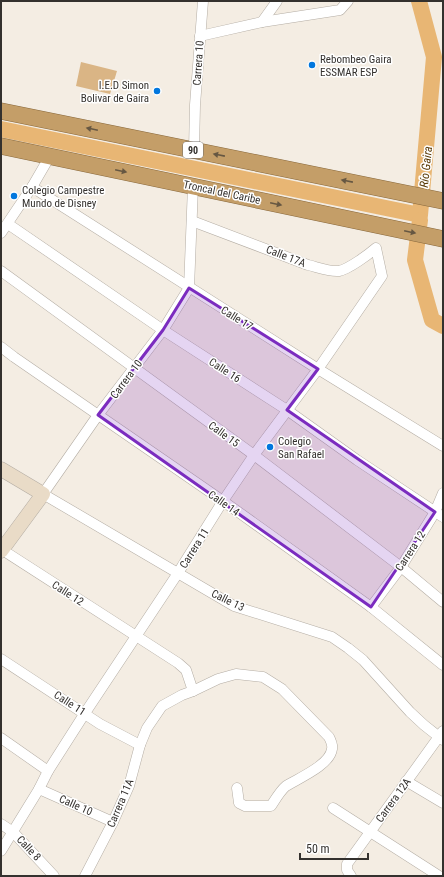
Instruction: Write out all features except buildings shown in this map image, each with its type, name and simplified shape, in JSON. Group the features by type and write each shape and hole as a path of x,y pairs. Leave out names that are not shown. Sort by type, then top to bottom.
{"highway":[{"name":"90","path":"1,110 443,200"},
{"name":"Troncal del Caribe","path":"1,146 443,238"}],"main road":[{"name":"Calle 13","path":"1,469 43,494"},
{"name":"Carrera 10","path":"1,550 43,494"}],"street":[{"name":"Carrera 10","path":"194,150 203,1"},
{"path":"262,22 277,1"},
{"path":"200,36 262,22 340,10 348,1"},
{"path":"1,233 32,187 50,156"},
{"name":"Carrera 10","path":"43,494 98,415 163,330 189,288 193,186"},
{"name":"Calle 17","path":"32,187 189,288 443,446"},
{"name":"Calle 17A","path":"192,220 308,265 326,270 339,271 365,258 376,248"},
{"name":"Calle 16","path":"8,224 163,330 287,410 357,460 439,515"},
{"name":"Carrera 11","path":"1,851 14,832 48,771 85,713 254,455 318,369 380,280 382,276 376,248"},
{"name":"Calle 15","path":"1,271 254,455 400,567 443,602"},
{"name":"Calle 14","path":"1,347 14,358 223,502 371,608 443,665"},
{"name":"Carrera 12","path":"371,608 439,515 443,493"},
{"name":"Calle 13","path":"43,494 234,606 332,637 363,660 410,712 442,736"},
{"name":"Calle 12","path":"1,550 178,663 186,670 193,691"},
{"name":"Calle 11","path":"1,659 100,724 140,745"},
{"path":"193,691 218,679 236,674 263,677 282,689 329,737 332,744 332,749 329,756 318,767 285,787 271,806 245,806 239,803 237,788"},
{"name":"Carrera 11A","path":"85,876 113,822 129,786 140,745 147,728 162,706 193,691"},
{"name":"Carrera 12A","path":"349,873 347,864 406,781 442,736"},
{"path":"1,738 48,771"},
{"path":"406,781 443,803"},
{"name":"Calle 10","path":"39,789 113,822"},
{"path":"333,808 439,876"},
{"name":"Calle 8","path":"1,824 14,832 54,876"}],"highlighted area":[{"path":"189,288 318,369 287,410 435,512 371,607 98,415 163,330"}],"shaded area":[{"path":"81,62 117,71 110,94 76,86"}],"waterway":[{"path":"1,129 420,215 434,57 419,1"},
{"name":"Río Gaira","path":"420,220 415,260 432,320 443,326"}],"place":[{"name":"Rebombeo Gaira ESSMAR ESP","path":"312,65"},
{"name":"I.E.D Simon Bolivar de Gaira","path":"157,91"},
{"name":"Colegio Campestre Mundo de Disney","path":"14,196"},
{"name":"Colegio San Rafael","path":"270,447"}]}
